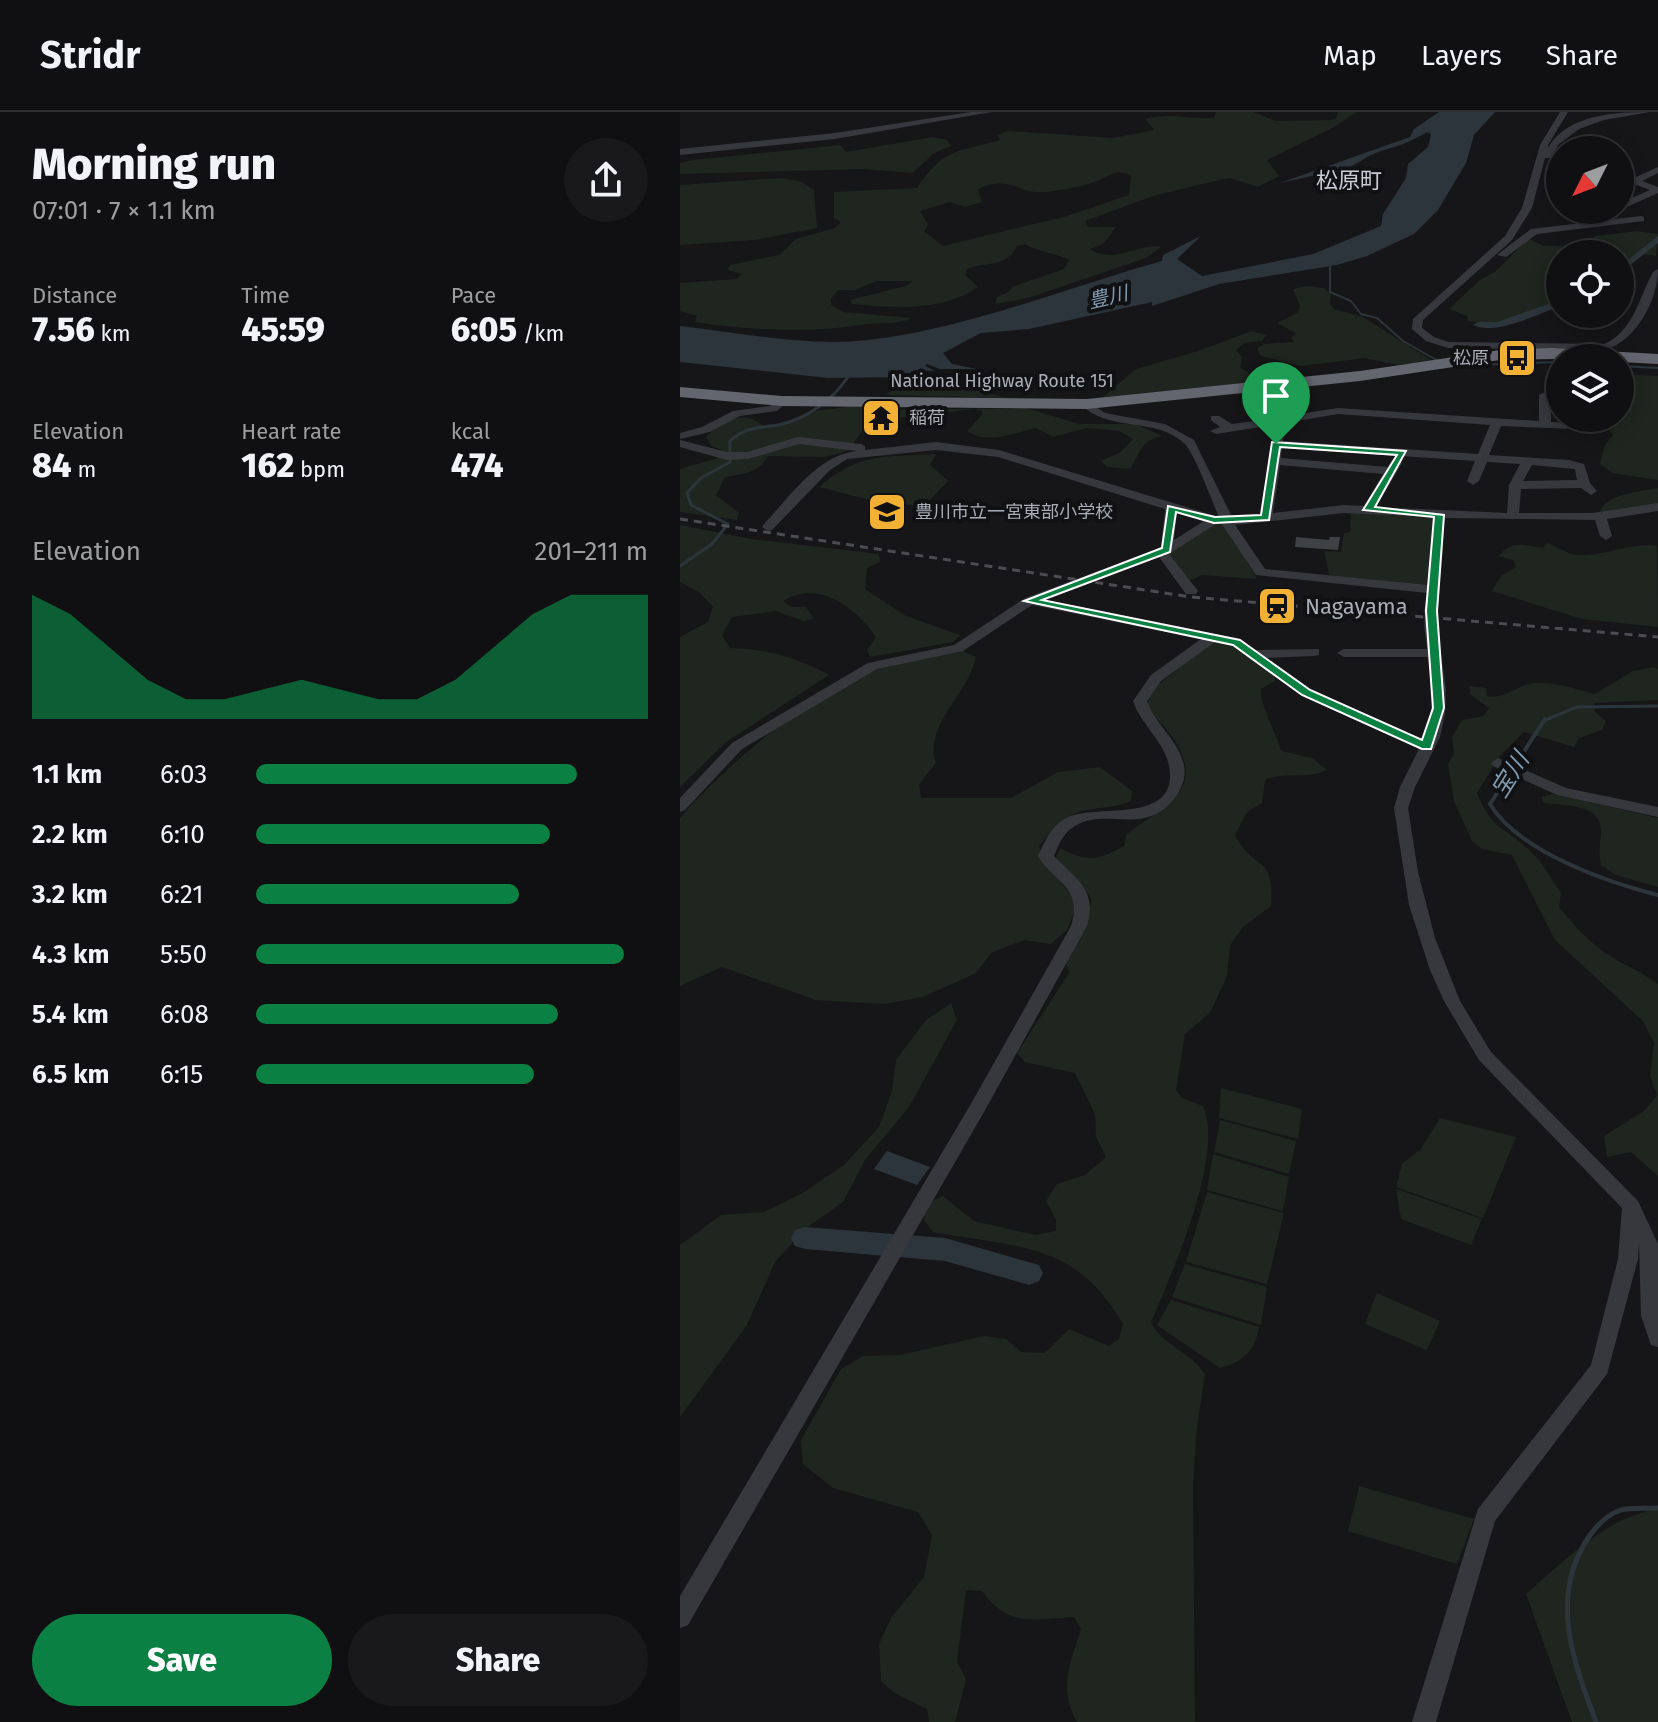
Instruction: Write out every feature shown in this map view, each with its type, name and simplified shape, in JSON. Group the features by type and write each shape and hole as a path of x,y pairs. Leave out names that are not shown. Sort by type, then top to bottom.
{"highway":[{"name":"National Highway Route 151","path":"680,392 782,401 1087,404 1360,376 1442,364 1464,352 1658,359"}],"street":[{"path":"874,131 942,112"},
{"path":"680,152 874,131 988,112"},
{"path":"1555,136 1567,112"},
{"path":"1567,112 1544,145 1524,215 1509,238 1415,322 1420,332 1464,352 1614,345 1632,325 1658,272"},
{"path":"1563,136 1574,126 1647,112 1658,121"},
{"path":"1533,187 1538,184 1546,161"},
{"path":"1635,181 1658,170"},
{"path":"1635,181 1658,190"},
{"path":"1634,201 1658,190"},
{"path":"1634,215 1647,221 1634,222"},
{"path":"1477,269 1513,249 1534,231 1613,224"},
{"path":"1216,424 1230,428 1338,411 1545,426 1546,395"},
{"path":"1266,518 1283,400"},
{"path":"680,436 706,430 737,413 773,409 782,401"},
{"path":"1087,404 1101,416 1151,423 1182,435 1196,451 1221,521 1266,575 1434,590"},
{"path":"1473,481 1497,422"},
{"path":"680,443 733,456 798,440 891,450"},
{"path":"1276,444 1484,456 1580,467 1588,488 1515,485"},
{"path":"768,527 832,462 850,454 948,447 999,454 1221,521 1322,509 1439,515 1600,517 1658,507"},
{"path":"1368,510 1403,453"},
{"path":"1273,461 1390,471"},
{"path":"1513,517 1515,485 1528,461"},
{"path":"1171,508 1164,551 1191,591"},
{"path":"1439,515 1431,618 1439,708 1426,747 1404,790 1402,823 1428,942 1469,1035 1485,1056 1631,1206 1648,1244 1648,1313 1658,1339"},
{"path":"1600,517 1606,536"},
{"path":"680,807 737,746 809,700 873,666 958,648 1030,601 1164,551 1221,521"},
{"path":"1030,601 1236,642 1306,692 1426,747"},
{"path":"680,1617 1001,1067 1083,917 1083,897 1049,861 1046,856 1049,845 1064,826 1076,819 1103,814 1147,815 1163,807 1176,782 1178,766 1174,753 1143,713 1140,701 1156,678 1213,637"},
{"path":"1253,654 1314,652"},
{"path":"1344,653 1432,653"},
{"path":"1498,763 1562,792 1658,812"},
{"path":"1424,1722 1486,1516 1600,1368 1628,1259 1631,1206"}],"shaded area":[{"path":"1216,112 1253,112 1276,121 1330,120 1336,119 1338,112 1357,112 1267,160 1279,176 1258,187 1230,178 1219,180 1153,196 1085,221 1088,227 1116,227 1103,244 1090,249 1099,253 1108,255 1161,247 1146,258 1028,298 995,304 997,297 1009,292 1012,287 1064,269 1069,260 1025,244 1017,246 1002,261 967,269 965,275 978,287 949,301 900,307 852,304 850,300 906,286 913,281 877,281 854,290 838,290 831,299 831,305 843,312 912,318 896,322 826,329 760,329 695,322 697,316 680,311 680,283 736,279 742,274 727,270 730,265 779,255 796,239 835,228 841,222 834,218 834,192 917,188 945,158 1000,140 998,135 1008,131 1113,138 1154,130 1145,119 1155,117 1214,118","holes":["1120,172 1131,175 1129,195 1067,216 943,246 924,231 928,225 920,211 950,202 965,207 982,202 978,189 989,185 1006,184 1046,192 1085,185"]},
{"path":"933,137 947,140 951,146 934,153 913,173 863,169 680,174 680,163 694,160 841,145 846,152"},
{"path":"780,178 800,181 814,190 817,228 755,240 680,245 680,185"},
{"path":"1637,231 1658,234 1656,256 1642,254 1634,259 1634,240 1590,240 1595,236"},
{"path":"1529,238 1546,245 1546,308 1497,325 1468,321 1467,316 1449,309 1480,280 1496,271"},
{"path":"1307,286 1324,288 1331,295 1330,304 1334,309 1363,317 1431,360 1398,365 1365,358 1301,366 1261,356 1257,349 1264,344 1294,342 1291,338 1296,333 1277,323 1297,313 1300,306 1293,289"},
{"path":"1252,331 1266,335 1262,341 1244,343 1236,350 1242,357 1240,368 1264,381 1103,397 1136,369"},
{"path":"1634,375 1658,376 1658,480 1613,473 1600,464 1605,445 1613,435 1611,432 1634,432"},
{"path":"939,381 1008,398 885,395 905,384"},
{"path":"848,406 898,410 1026,408 1079,424 1136,424 1162,436 1145,444 1130,469 1107,467 1101,461 1121,452 1133,439 1119,431 1087,428 1053,437 1036,428 992,438 967,431 982,415 982,411 975,409 897,418 881,413 873,415 849,450 824,457 768,456 755,470 725,477 716,495 739,513 737,520 680,512 680,469 721,457 722,450 711,446 706,436 722,425 746,417 764,426 774,426 815,411"},
{"path":"936,454 930,465 948,481 926,504 892,506 819,487 847,468 874,458"},
{"path":"1658,488 1658,506 1599,514 1608,502 1616,498"},
{"path":"1351,512 1435,517 1429,586 1330,579 1324,551 1341,552 1344,533 1350,532"},
{"path":"1216,523 1224,523 1257,579 1202,575 1189,581 1167,554"},
{"path":"680,525 751,539 879,554 880,562 867,568 865,589 906,616 960,635 953,642 870,657 867,650 876,637 858,616 835,600 810,593 783,601 791,607 806,607 814,619 803,621 776,611 732,617 722,635 730,648 781,655 829,675 725,743 680,787 680,637 708,622 713,607 700,593 680,582"},
{"path":"1547,543 1576,555 1657,546 1658,627 1582,619 1492,591 1501,576 1516,567 1513,560 1499,556 1504,551 1519,545 1543,548"},
{"path":"1214,641 1243,648 1275,677 1275,681 1261,689 1261,696 1281,751 1312,758 1327,770 1312,775 1265,780 1262,803 1247,812 1235,835 1242,847 1267,870 1271,906 1243,927 1230,945 1227,976 1210,1013 1185,1034 1176,1090 1182,1098 1203,1106 1208,1127 1207,1154 1193,1214 1151,1322 1162,1337 1205,1374 1193,1485 1195,1722 1077,1722 1071,1710 1067,1687 1081,1629 1074,1617 1023,1619 1002,1611 982,1591 966,1590 957,1662 966,1679 955,1722 929,1722 927,1709 895,1693 881,1681 879,1644 891,1618 924,1577 932,1535 918,1512 833,1488 803,1464 801,1440 841,1369 863,1356 900,1355 984,1336 1006,1339 1021,1352 1045,1353 1069,1329 1109,1346 1119,1339 1123,1324 1105,1297 1085,1277 1064,1263 1018,1246 933,1232 924,1220 927,1203 943,1196 974,1221 1035,1235 1056,1231 1056,1220 1046,1201 1057,1184 1085,1175 1106,1157 1096,1137 1095,1114 1075,1073 1025,1062 1017,1053 1069,973 1065,961 1092,901 1056,858 1060,848 1077,856 1092,858 1107,855 1124,846 1126,835 1174,800 1182,789 1184,762 1174,739 1147,704 1150,691"},
{"path":"960,650 976,657 972,670 941,723 933,750 936,763 919,784 921,798 1011,798 1058,772 1100,767 1132,791 1131,801 1069,816 1055,826 1039,846 1046,862 1077,905 1067,930 1051,944 1024,940 991,953 976,973 923,997 885,1004 816,1000 722,967 680,986 680,818 744,755 826,693 877,669"},
{"path":"1658,669 1658,700 1594,703 1595,712 1606,721 1602,730 1579,738 1574,747 1524,732 1499,757 1477,793 1494,822 1543,866 1561,893 1559,907 1580,931 1604,952 1658,984 1658,1176 1631,1152 1607,1157 1604,1136 1644,1111 1657,1095 1650,1076 1654,1043 1643,1021 1555,940 1512,855 1482,849 1472,841 1454,801 1448,764 1454,754 1452,737 1462,720 1484,716 1489,708 1470,694 1470,686 1486,688 1487,696 1494,697 1536,683 1595,694 1633,671"},
{"path":"1553,794 1658,818 1658,887 1616,875 1601,865 1600,823 1596,816 1581,808 1544,803 1541,797"},
{"path":"951,1003 957,1020 909,1107 865,1160 843,1202 805,1229 775,1262 747,1325 680,1417 680,1245 721,1215 764,1212 801,1194 844,1165 879,1127 892,1091 896,1060 926,1020"},
{"path":"1221,1088 1302,1109 1298,1139 1219,1118"},
{"path":"1440,1118 1516,1137 1483,1218 1396,1187 1402,1164 1421,1149"},
{"path":"1220,1120 1296,1141 1289,1174 1214,1152"},
{"path":"1213,1154 1289,1177 1283,1211 1207,1190"},
{"path":"1396,1189 1482,1219 1471,1245 1401,1219"},
{"path":"1207,1192 1284,1213 1267,1284 1186,1262"},
{"path":"1185,1264 1267,1287 1261,1325 1172,1297"},
{"path":"1377,1293 1440,1321 1427,1350 1365,1324"},
{"path":"1171,1300 1259,1327 1251,1349 1241,1359 1220,1368 1157,1325"},
{"path":"1359,1486 1474,1519 1457,1564 1348,1531"},
{"path":"1658,1509 1658,1722 1572,1722 1526,1594 1603,1531 1620,1521"}],"water":[{"name":"豊川","path":"1439,112 1495,112 1474,135 1466,163 1438,210 1414,234 1367,256 1337,265 1219,284 1152,306 1152,302 1029,329 981,333 943,353 952,364 976,369 940,369 927,364 925,366 935,371 915,370 904,377 828,378 680,362 680,326 821,342 868,340 906,334 980,317 1162,261 1163,255 1201,236 1177,259 1202,276 1313,254 1381,226 1383,214 1406,178 1408,164 1428,147 1431,134 1427,132 1378,152 1333,175 1339,170 1280,183 1410,137 1414,129"},
{"path":"887,1151 930,1167 917,1185 874,1169"}],"building":[{"path":"1296,537 1329,540 1330,537 1340,537 1338,550 1295,547"}],"waterway":[{"path":"1634,259 1658,239"},
{"name":"宝川","path":"1330,263 1330,292 1351,301 1361,314 1377,318 1403,341 1438,361"},
{"path":"1478,325 1498,325 1546,308"},
{"name":"宝川","path":"1445,366 1546,362"},
{"name":"宝川","path":"1634,367 1658,368"},
{"path":"847,379 850,374"},
{"path":"680,566 712,544 728,524 691,505 687,493 701,478 730,462 730,441 748,430 782,424 810,412 827,400 848,377"},
{"name":"宝川","path":"1544,721 1577,707 1658,706"},
{"name":"宝川","path":"1544,721 1490,804 1503,821 1542,850 1589,873 1658,895"},
{"path":"805,1238 945,1249 1029,1273"},
{"path":"1596,1722 1573,1653 1569,1629 1567,1606 1576,1560 1594,1529 1611,1515 1621,1510 1658,1508"}],"railway":[{"path":"680,519 1191,597 1658,637"}],"place":[{"name":"松原","path":"1517,358"},
{"name":"稲荷","path":"881,418"},
{"name":"豊川市立一宮東部小学校","path":"887,512"},
{"name":"Nagayama","path":"1277,606"}],"district":[{"name":"松原町","path":"1349,180"}],"route":[{"path":"1276,444 1403,453 1368,510 1439,515 1431,645 1439,708 1426,747 1306,692 1236,642 1030,601 1167,550 1171,508 1214,520 1266,518 1276,444"}]}
